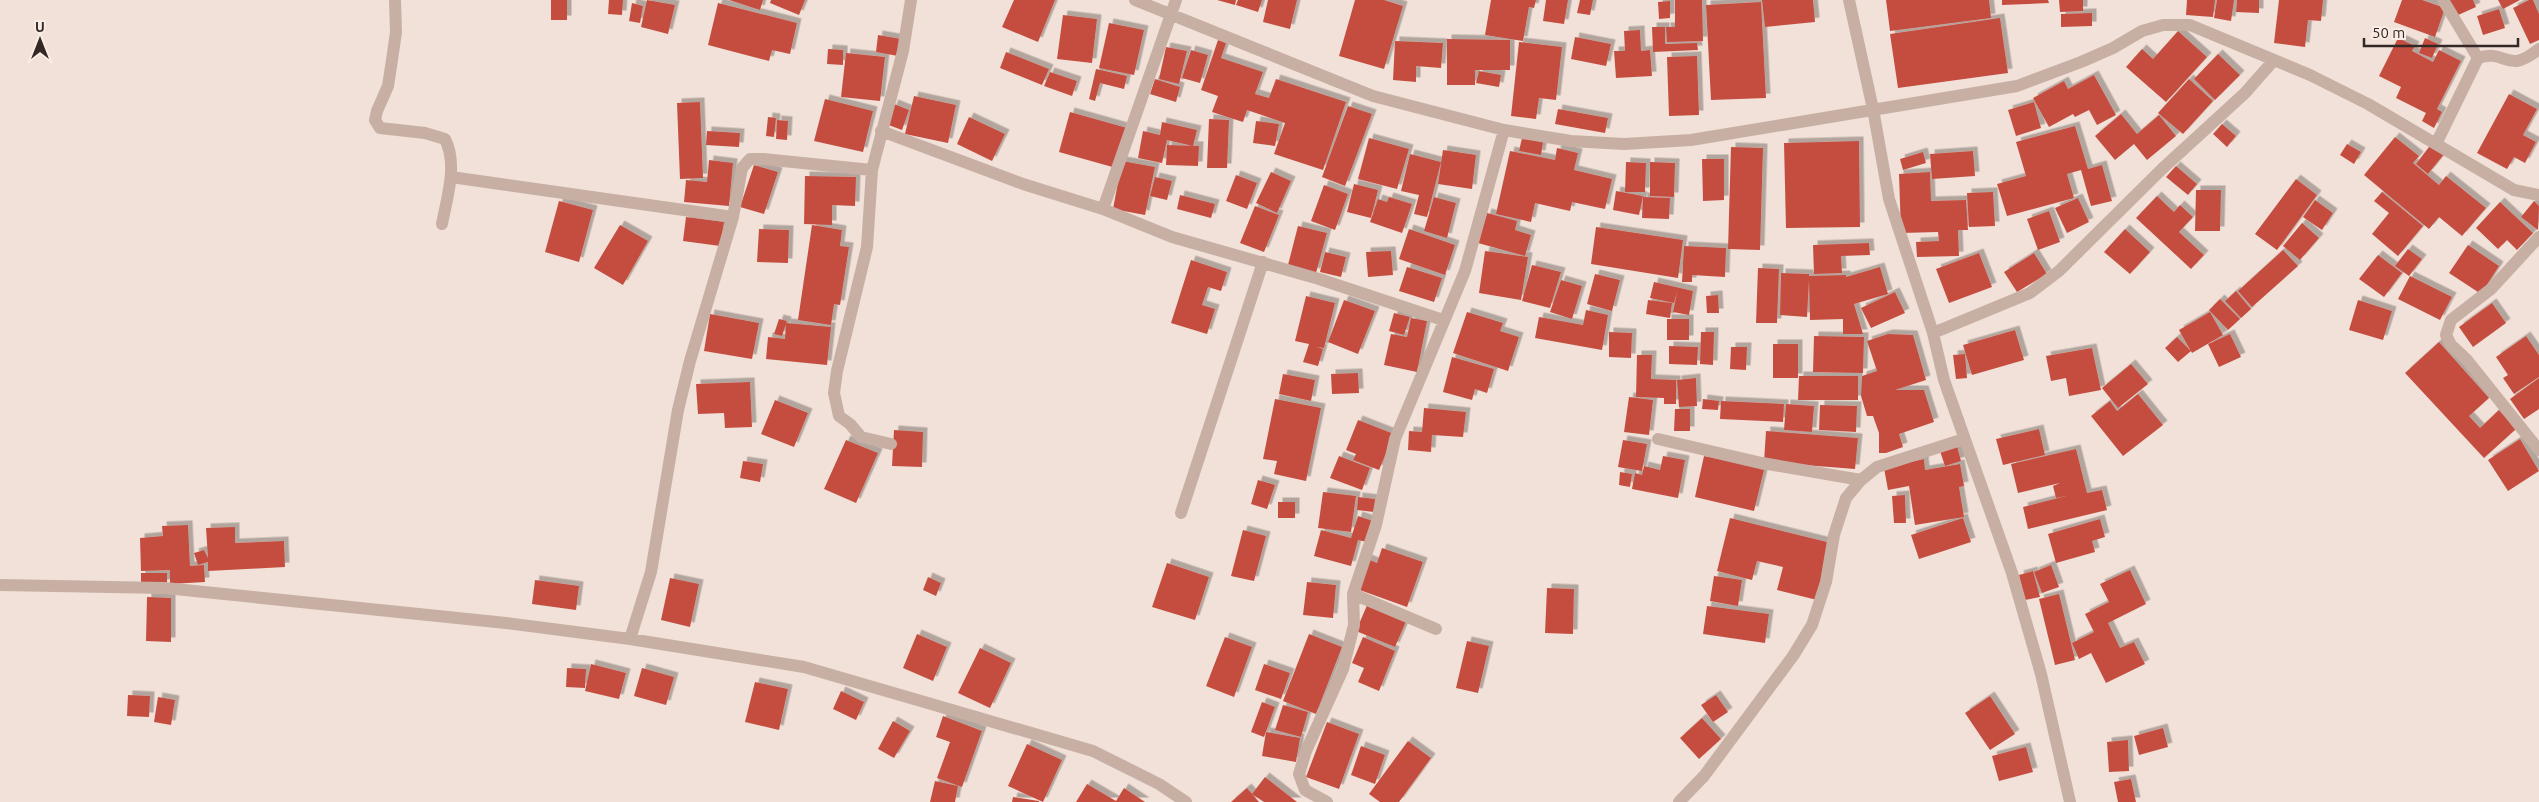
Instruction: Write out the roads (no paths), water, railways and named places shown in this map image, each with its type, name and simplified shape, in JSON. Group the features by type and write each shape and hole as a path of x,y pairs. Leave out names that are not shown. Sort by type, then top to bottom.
{"street":[{"path":"395,0 396,32 391,68 388,86 375,120 380,128 425,133 444,139 450,149 451,176 442,224"},
{"path":"891,444 860,437 850,424 839,416 834,393 837,371 867,247 872,170 903,51 911,0"},
{"path":"1135,0 1373,96 1504,130 1571,141 1624,144 1691,140 1824,120 1873,109 2017,86 2089,58 2142,31 2163,25 2190,25 2274,60 2368,104 2514,190 2539,195"},
{"path":"1103,209 1176,0"},
{"path":"1849,0 1873,109 1889,199 1933,333 1944,380 2020,600 2041,674 2070,802"},
{"path":"2443,0 2478,58"},
{"path":"2436,144 2478,58 2488,54 2498,56 2507,62 2518,62 2539,49"},
{"path":"1933,333 2030,293 2059,271 2162,169 2245,93 2274,60"},
{"path":"1327,802 1305,790 1299,774 1306,751 1343,669 1354,625 1353,594 1376,525 1395,439 1465,271 1504,130"},
{"path":"881,131 1023,184 1103,209 1172,237 1319,278 1444,320"},
{"path":"630,639 651,572 678,410 733,217 742,168 750,159 872,170"},
{"path":"451,176 733,217"},
{"path":"2539,237 2491,289 2450,320 2446,335 2451,345 2467,360 2539,450"},
{"path":"1181,513 1262,262"},
{"path":"1658,439 1762,463 1861,480"},
{"path":"1678,802 1704,776 1793,656 1812,625 1826,582 1839,515 1846,498 1861,480 1877,467 1964,439"},
{"path":"0,585 165,588 506,622 630,639 804,667 904,698 1092,751 1159,784 1186,802"},
{"path":"1353,594 1436,629"}]}
